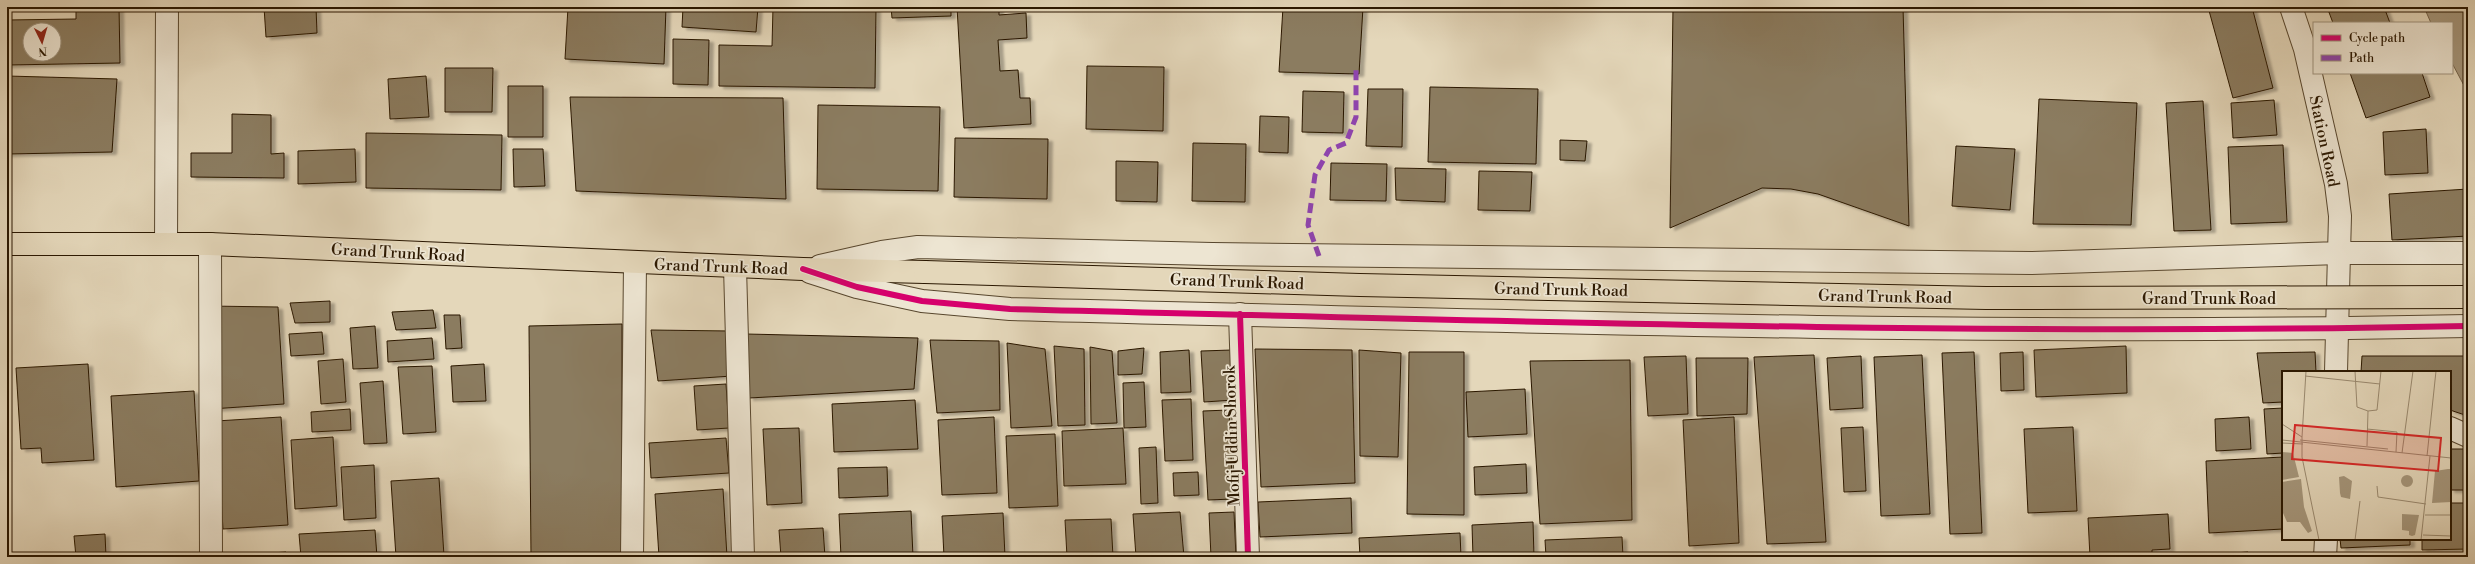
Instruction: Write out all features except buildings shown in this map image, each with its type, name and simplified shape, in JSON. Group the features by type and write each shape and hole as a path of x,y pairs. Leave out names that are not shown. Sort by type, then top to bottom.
{"highway":[{"name":"Grand Trunk Road","path":"7,244 210,244 803,269 1376,285 1986,298 2468,297"}],"street":[{"path":"166,244 167,7"},
{"name":"Station Road","path":"2291,7 2305,49 2336,184 2340,216 2336,371"},
{"path":"210,244 211,557"},
{"path":"803,269 882,252 918,247 1204,254 2031,263 2339,253 2468,253"},
{"path":"632,557 635,263"},
{"path":"735,266 743,557"},
{"path":"803,269 857,287 922,301 1010,309 1618,324 2337,329 2468,326"},
{"name":"Mofij Uddin Shorok","path":"1240,314 1248,557"},
{"path":"2451,428 2468,436"},
{"path":"2326,540 2326,557"}],"shaded area":[{"path":"2424,7 2468,7 2468,93 2453,65 2453,22 2431,22"}],"marked path":[{"path":"1319,256 1308,225 1315,175 1329,150 1346,143 1356,117 1356,66"}],"cycle path":[{"path":"803,269 857,287 922,301 1010,309 1739,326 2104,329 2286,329 2468,326"},
{"path":"1240,314 1248,557"}]}
